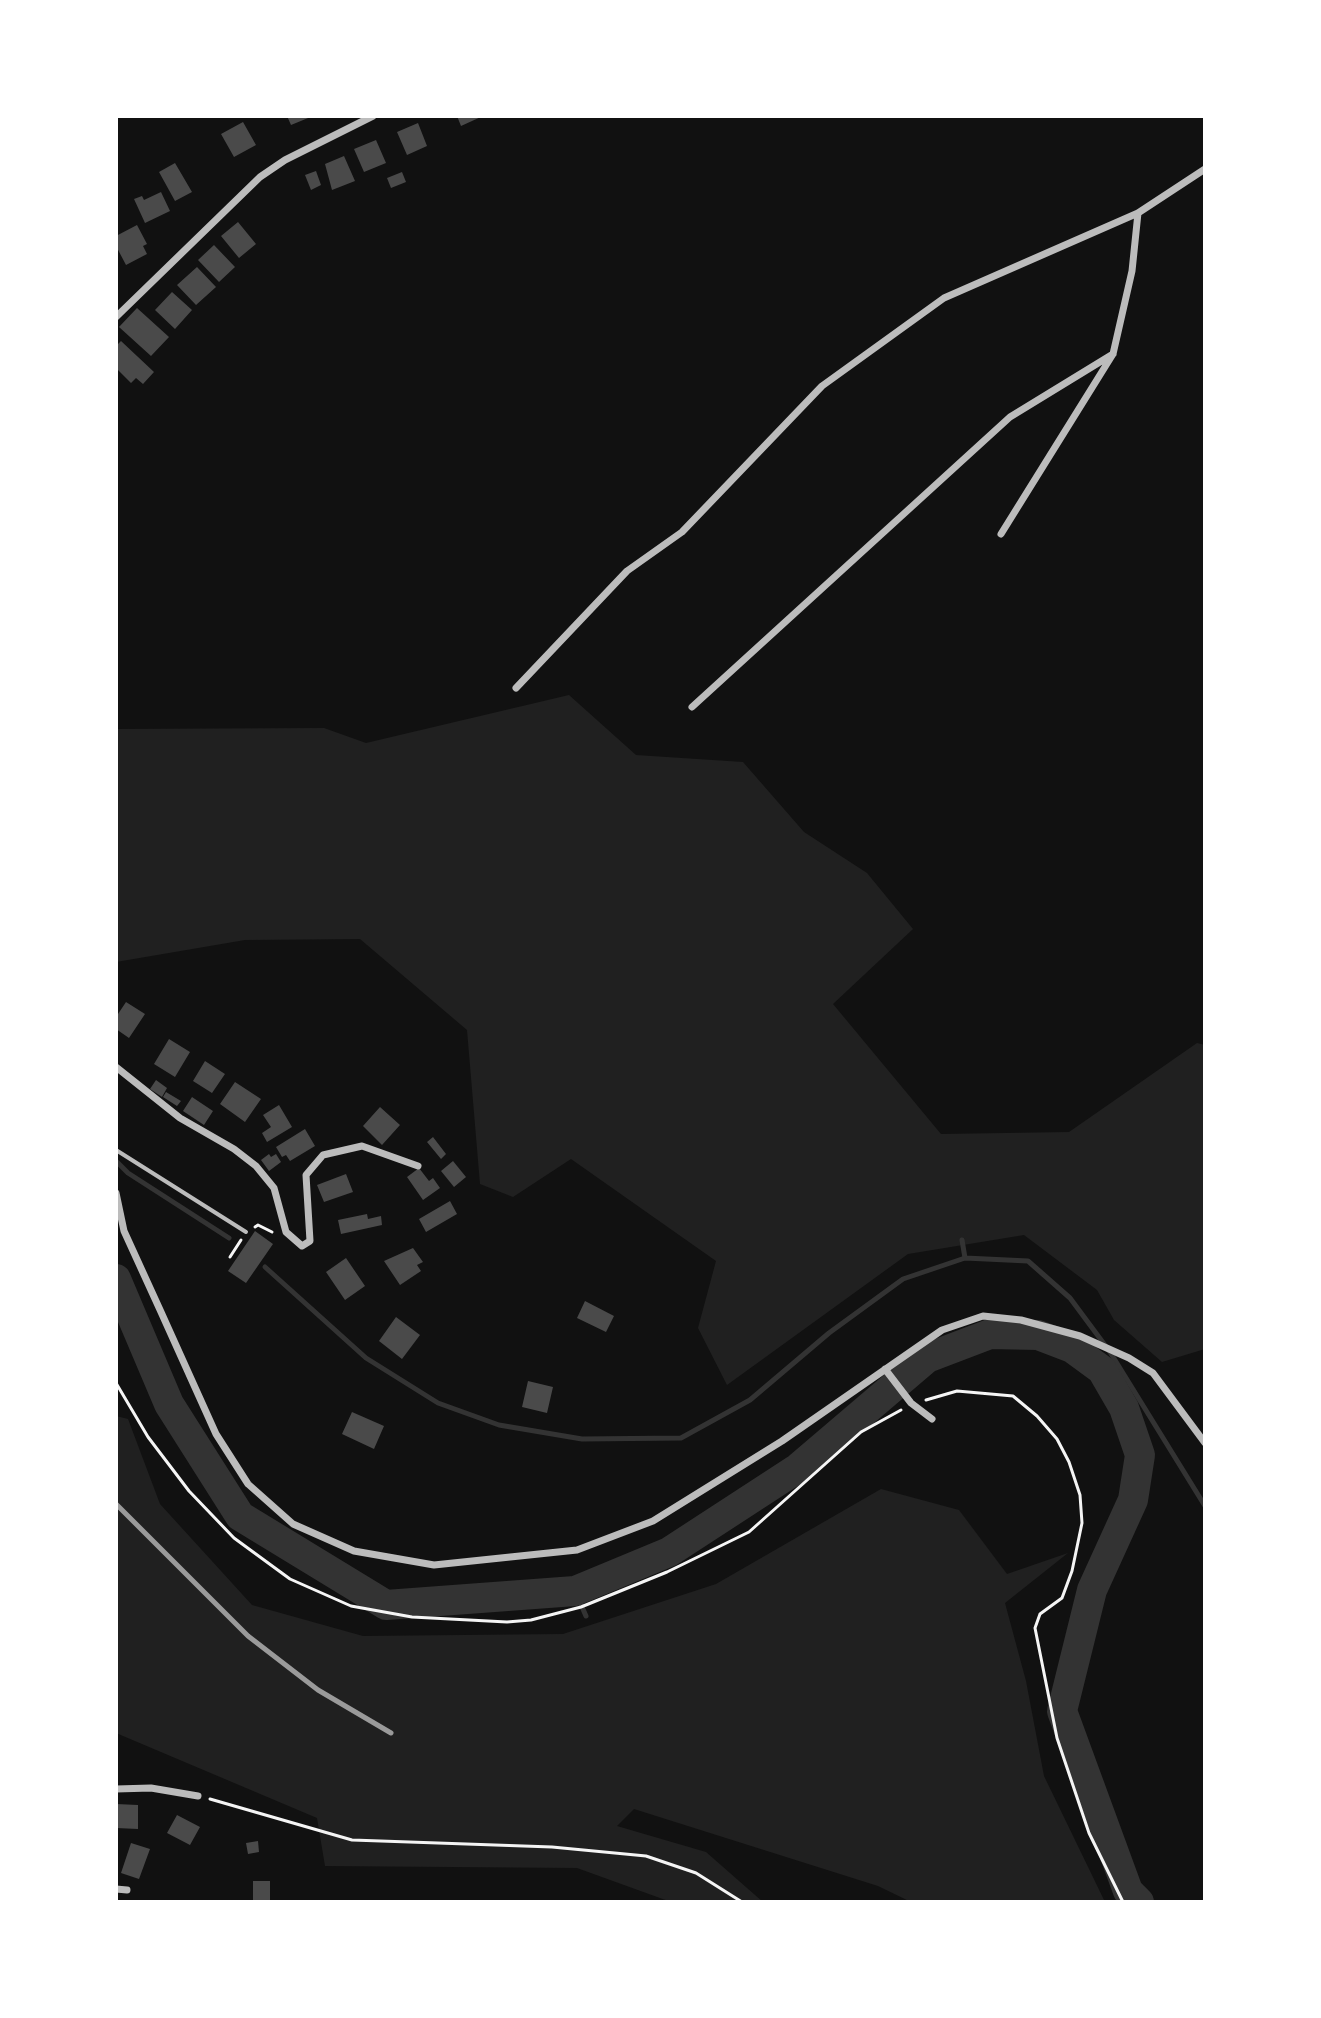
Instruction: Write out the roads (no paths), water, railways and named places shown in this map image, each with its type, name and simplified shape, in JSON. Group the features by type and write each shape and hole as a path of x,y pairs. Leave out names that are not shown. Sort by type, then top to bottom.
{"street":[{"path":"116,317 260,177 285,160 373,116"},
{"path":"516,688 627,571 682,532 822,386 944,298 1138,213 1205,169"},
{"path":"1001,534 1113,354 1132,271 1138,213"},
{"path":"692,707 1010,417 1113,354"},
{"path":"116,1067 180,1118 234,1149 256,1166 274,1188 286,1232 302,1246 310,1241 306,1175 323,1155 362,1146 418,1166"},
{"path":"116,1193 120,1232 163,1310 216,1434 248,1484 293,1524 354,1551 434,1565 577,1550 653,1521 782,1441 942,1330 983,1316 1021,1320 1080,1336 1129,1358 1153,1373 1205,1443"},
{"path":"885,1369 911,1403 932,1419"},
{"path":"116,1789 151,1788 198,1796"},
{"path":"116,1889 127,1890"}],"lane":[{"path":"116,1150 246,1232"}],"waterway":[{"path":"116,1161 128,1173 229,1238"},
{"path":"962,1240 965,1258"},
{"path":"265,1267 366,1358 438,1403 499,1425 582,1439 681,1438 750,1400 829,1333 903,1279 965,1258 1028,1261 1070,1298 1110,1352 1205,1506"},
{"path":"116,1279 169,1404 240,1516 386,1605 575,1591 669,1552 798,1468 927,1358 990,1334 1038,1335 1072,1348 1102,1370 1124,1408 1140,1455 1133,1500 1092,1590 1062,1711 1128,1891 1139,1902"},
{"path":"575,1591 586,1616"}],"railway":[{"path":"116,1504 248,1636 318,1690 391,1733"}]}
